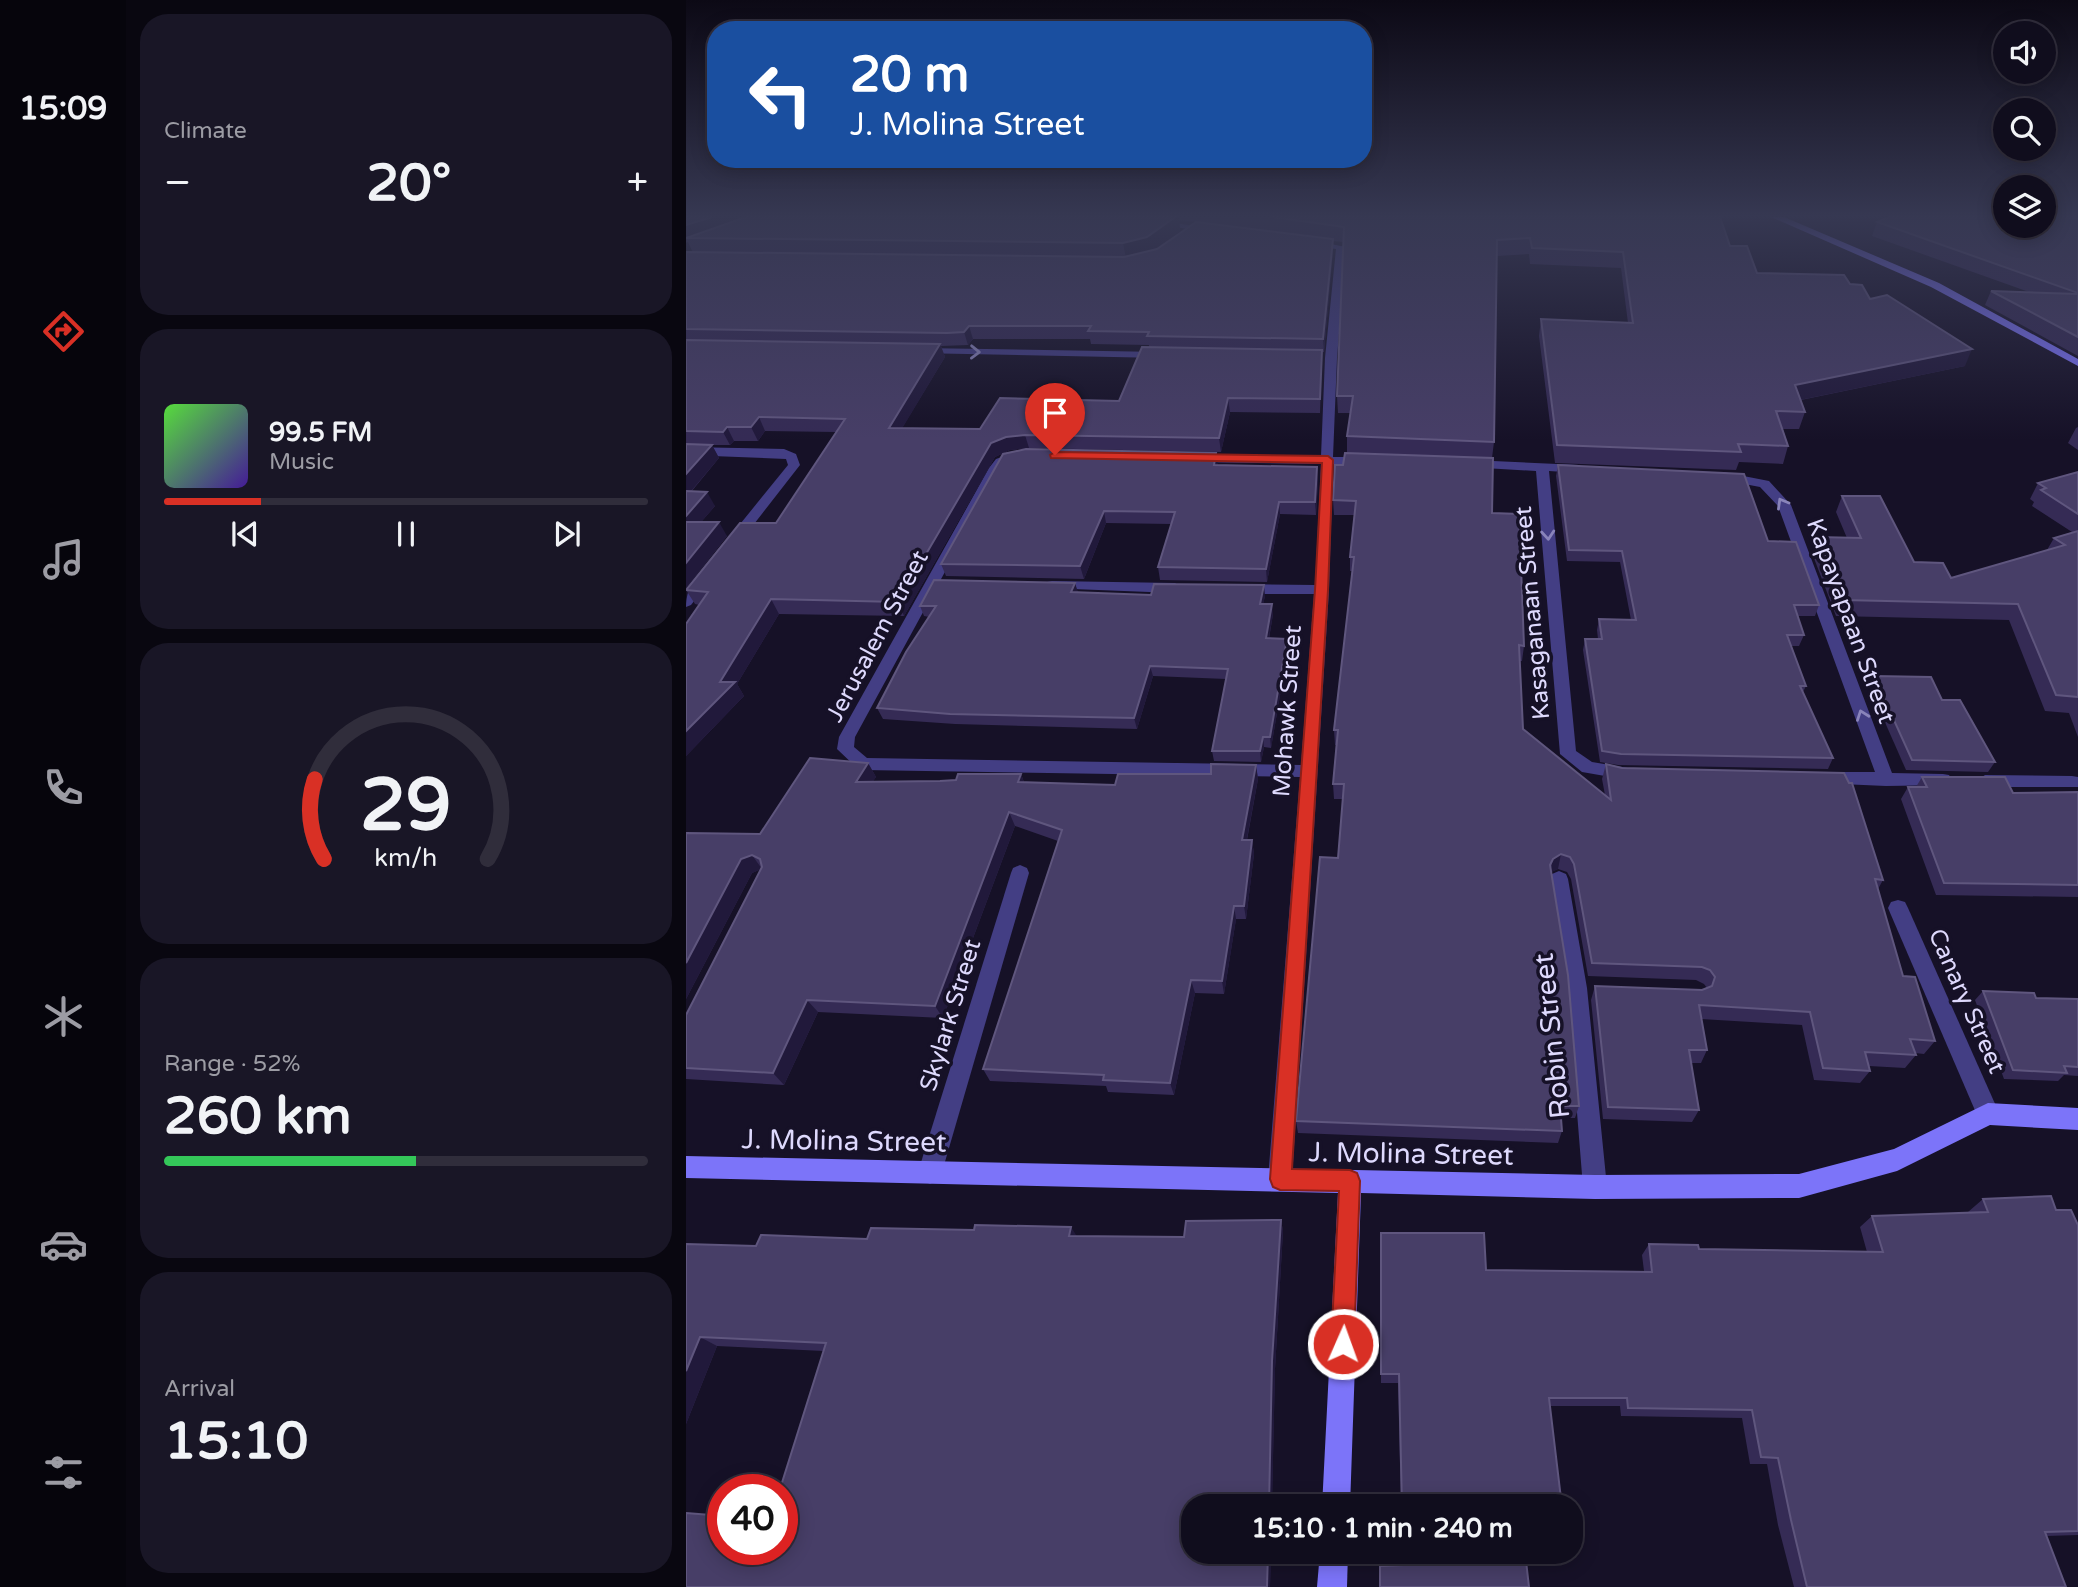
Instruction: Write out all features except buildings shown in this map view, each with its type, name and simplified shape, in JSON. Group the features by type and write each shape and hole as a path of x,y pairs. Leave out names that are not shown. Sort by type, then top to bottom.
{"street":[{"name":"Mohawk Street","path":"1280,1179 1322,590 1328,460 1324,358 1334,291"},
{"path":"1946,291 2078,363"},
{"path":"906,351 1180,355"},
{"path":"686,451 784,453 792,457 794,465 728,549"},
{"name":"Jerusalem Street","path":"1029,455 1010,457 995,468 938,583 847,737 845,749 863,764 1307,771"},
{"path":"1182,457 1381,461"},
{"path":"1462,464 1595,469"},
{"name":"Kasaganaan Street","path":"1542,467 1568,754 1588,768 1645,774"},
{"name":"Kapayapaan Street","path":"1713,475 1740,477 1764,484 1784,505 1886,779"},
{"path":"686,602 711,570"},
{"path":"1039,585 1187,588"},
{"path":"1227,589 1322,590"},
{"path":"1805,778 2072,782"},
{"name":"Skylark Street","path":"930,1172 1020,873"},
{"name":"Robin Street","path":"1559,878 1577,988 1595,1187"},
{"name":"Canary Street","path":"1898,908 1988,1114"},
{"path":"1577,988 1603,989"},
{"path":"1988,1114 2077,1122"},
{"name":"J. Molina Street","path":"686,1167 1595,1187 1798,1186 1897,1160 1988,1114"},
{"path":"1337,1494 1350,1181"},
{"path":"1332,1587 1333,1564"}],"route":[{"path":"1055,455 1328,460 1322,590 1280,1179 1350,1181 1343,1344"}]}
